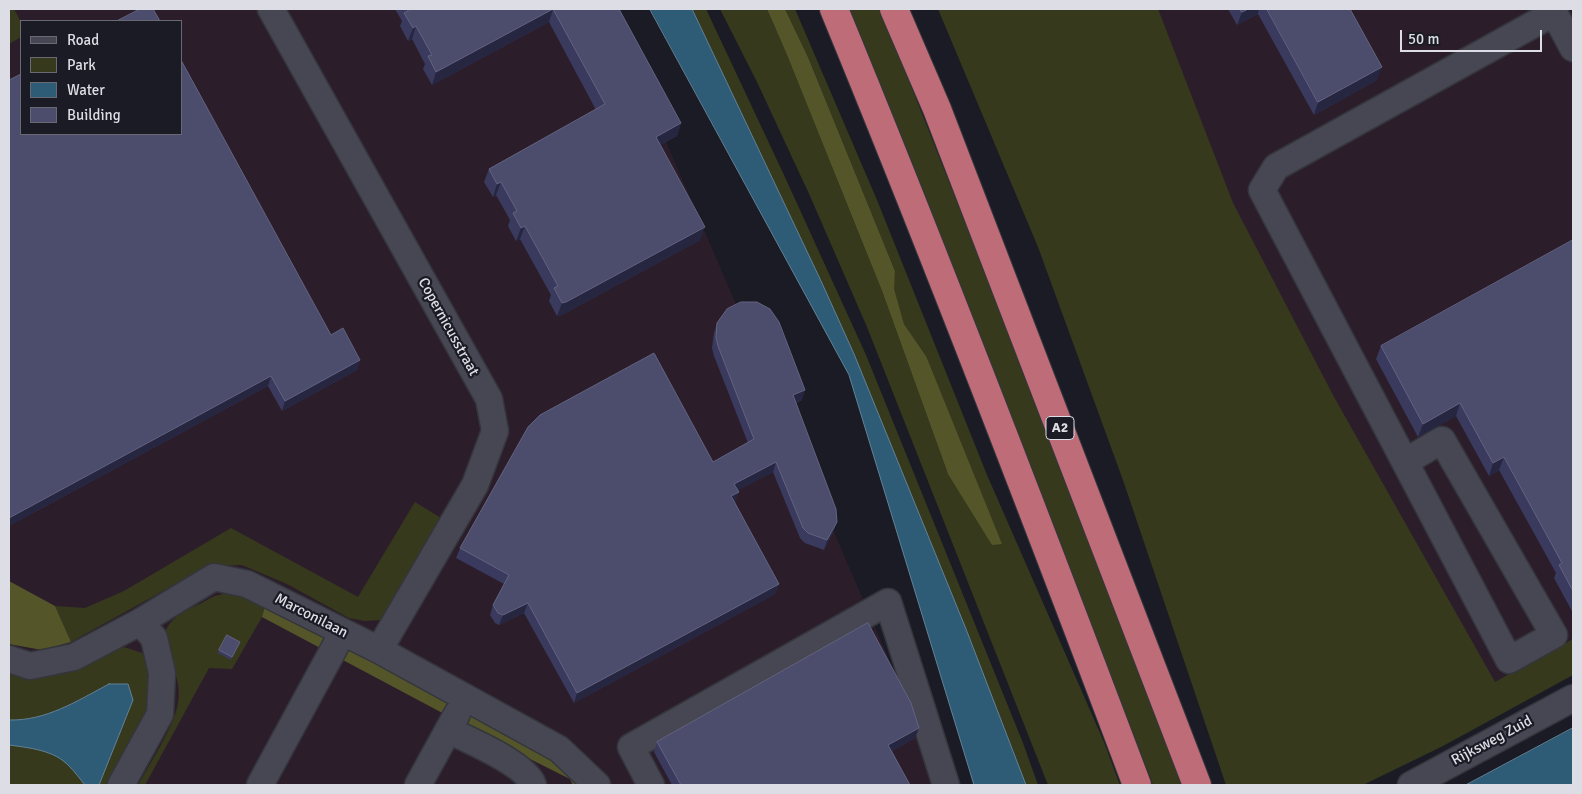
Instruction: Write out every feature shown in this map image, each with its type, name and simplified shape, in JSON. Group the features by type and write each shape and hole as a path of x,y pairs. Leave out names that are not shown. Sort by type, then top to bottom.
{"highway":[{"path":"834,9 915,205 1137,785"},
{"name":"A2","path":"894,9 937,109 1197,785"},
{"name":"A2","path":"911,9 937,109"}],"street":[{"name":"Copernicusstraat","path":"271,9 489,399 495,431 475,485 379,650"},
{"path":"1404,462 1442,440 1554,635 1509,660 1404,462 1262,190 1276,167 1553,11 1573,48"},
{"name":"Marconilaan","path":"9,659 30,666 74,657 140,622 214,577 247,584 379,650 559,749 597,785"},
{"path":"651,785 631,747 888,602 946,785"},
{"path":"122,785 160,714 162,673 154,638 140,622"},
{"path":"260,785 343,632"},
{"path":"418,785 465,698"},
{"name":"Rijksweg Zuid","path":"1411,785 1573,698"},
{"path":"448,730 507,760 530,778 533,785"}],"shaded area":[{"path":"9,9 609,9 908,704 950,785 9,785"},
{"path":"1149,9 1573,9 1573,647 1493,690 1230,210"}],"green space":[{"path":"9,9 14,9 20,20 20,38 9,44"},
{"path":"692,9 706,9 866,355 1023,743 1038,785 1026,785 914,501 821,281"},
{"path":"720,9 767,9 882,291 948,474 926,356 904,324 893,289 895,271 808,57 785,9 795,9 877,200 987,475 1104,742 1120,785 1048,785 867,327 810,196 757,82"},
{"path":"767,9 785,9 808,57 895,271 894,289 904,324 926,356 1002,544 992,545 948,474 882,291"},
{"path":"844,9 881,10 983,268 1182,785 1153,785 964,302"},
{"path":"938,9 1158,9 1233,203 1334,397 1495,682 1573,639 1573,675 1443,746 1363,785 1226,785 1124,483 1038,247"},
{"path":"415,502 441,518 391,611 381,620 365,621 349,618 287,584 242,565 208,566 71,642 55,606 85,608 124,591 231,528 358,597"},
{"path":"9,581 55,606 71,642 42,650 9,644"},
{"path":"242,593 266,602 262,617 232,669 209,668 145,785 138,785 167,733 178,703 178,681 164,639 169,625 180,614 212,597"},
{"path":"266,602 547,752 588,785 573,785 570,779 262,617"},
{"path":"124,647 142,653 150,665 157,700 114,785 99,785 133,700 109,684 48,714 9,720 9,668 26,677 69,673 98,657"},
{"path":"9,745 25,747 56,756 71,768 85,785 9,785"}],"water":[{"path":"650,9 692,9 854,354 966,629 1026,785 974,785 849,375"},
{"path":"109,684 128,684 133,700 99,785 85,785 71,768 56,756 33,749 9,745 9,720 48,714"},
{"path":"1573,728 1573,785 1466,785"}],"building":[{"path":"140,9 153,9 159,20 119,20"},
{"path":"407,9 553,9 436,72 428,56 432,55 416,26 413,28 404,13 408,11"},
{"path":"553,9 619,9 681,123 656,137 705,227 562,303 554,288 558,286 525,226 521,228 513,213 517,211 501,182 497,184 489,169 605,104"},
{"path":"1267,9 1350,9 1382,67 1318,102"},
{"path":"182,62 331,335 343,328 360,360 285,401 271,376 9,518 9,80 20,74 20,135 182,135"},
{"path":"1573,240 1573,591 1559,565 1562,563 1504,457 1493,463 1460,403 1423,424 1381,346"},
{"path":"741,302 757,302 770,309 779,322 805,390 793,395 836,509 837,522 827,540 808,533 803,528 776,462 734,484 739,492 731,496 779,584 577,693 528,603 503,615 498,613 493,605 509,575 460,548 528,427 540,415 654,353 713,462 754,439 716,338 717,323 727,309"},
{"path":"868,623 911,703 919,728 888,745 910,785 681,785 657,742"},
{"path":"227,635 240,642 232,657 219,650"}]}
